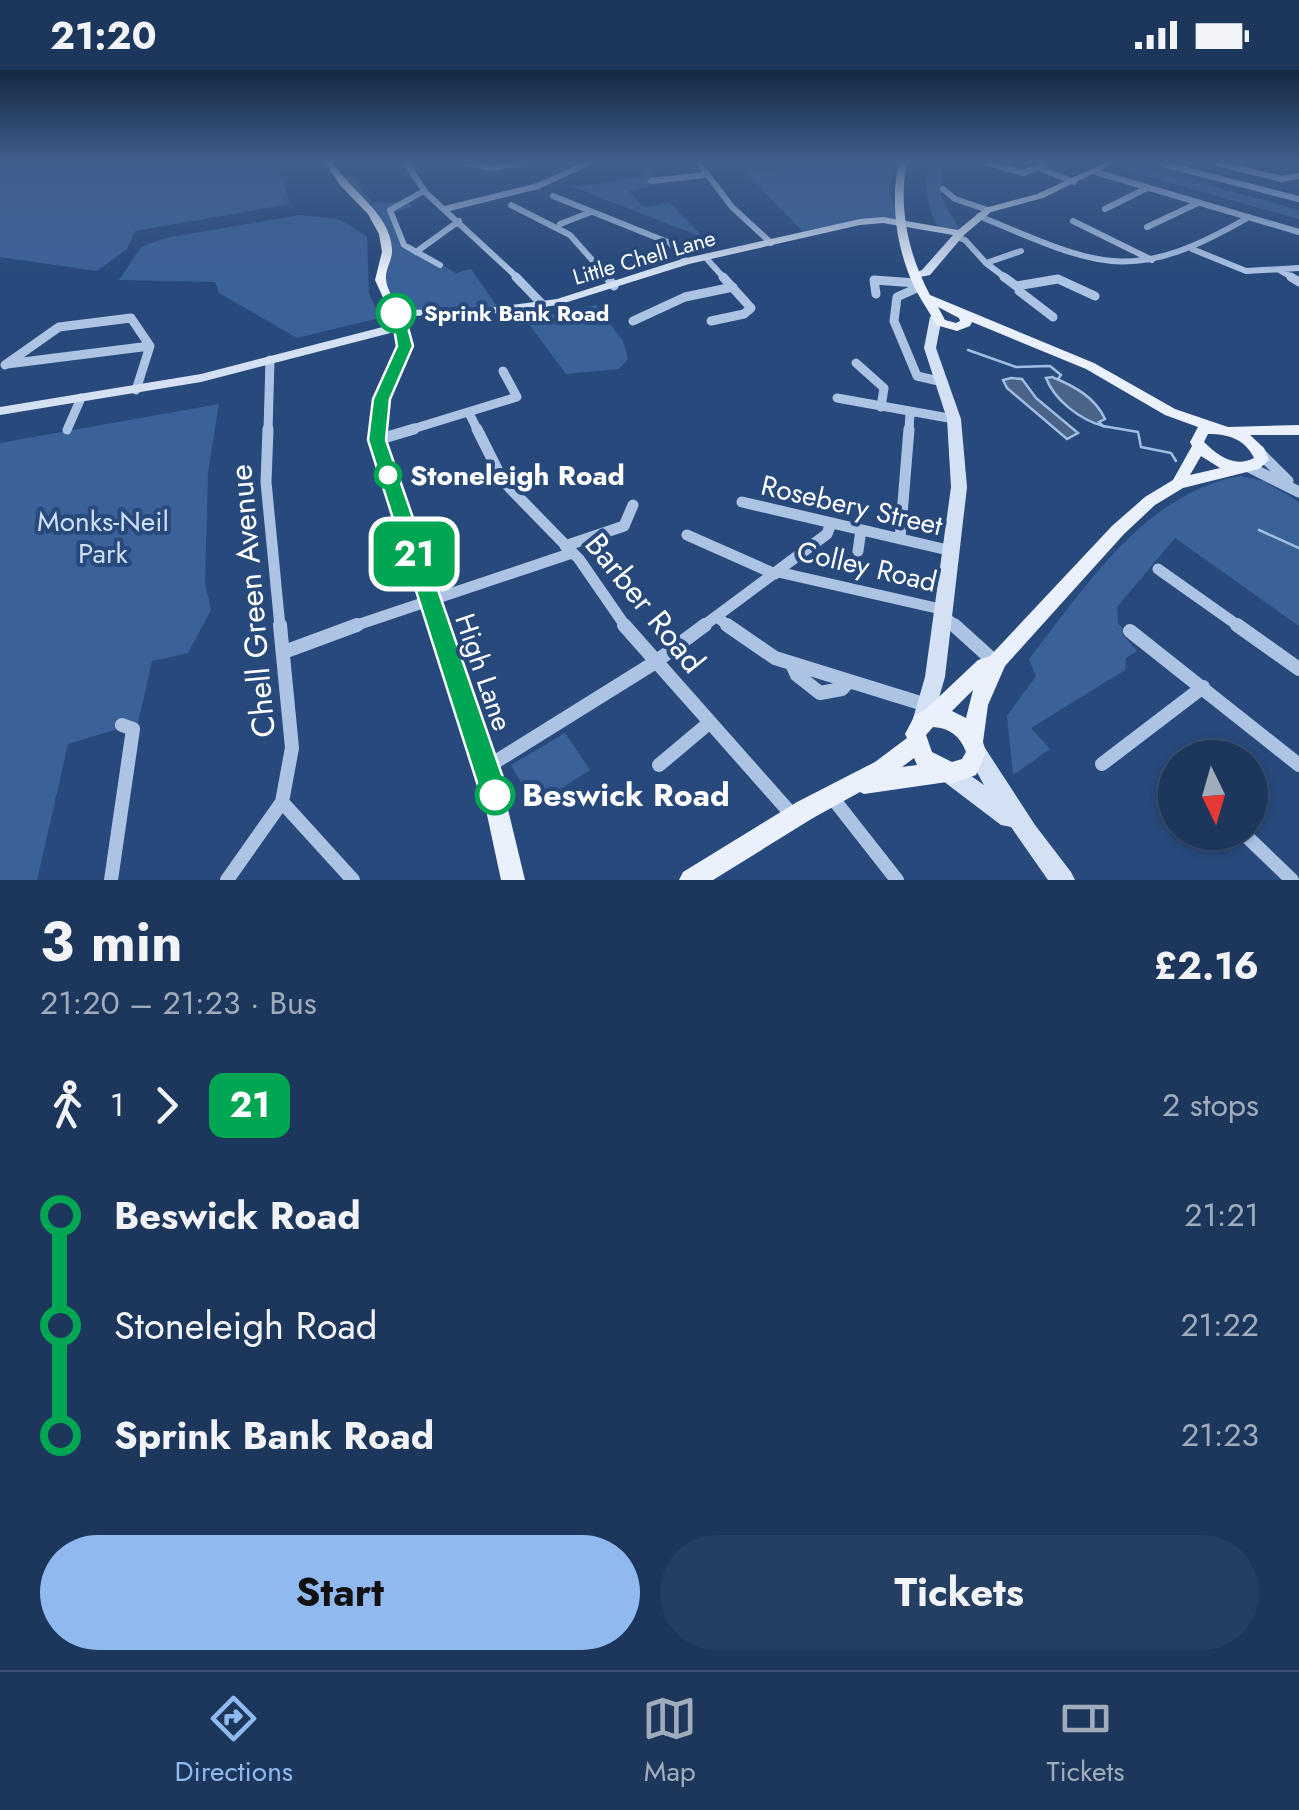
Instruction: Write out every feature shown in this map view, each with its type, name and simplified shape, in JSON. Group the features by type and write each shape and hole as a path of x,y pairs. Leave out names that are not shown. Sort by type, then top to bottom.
{"main road":[{"name":"High Lane","path":"357,199 382,228 387,254 380,280 399,319 404,354 382,399 377,440 487,767 506,833 513,880"},
{"path":"899,199 901,223 917,284 944,324 958,319"},
{"path":"917,284 958,319 1008,331 1090,366 1170,412 1246,438 1260,452"},
{"path":"1136,394 1217,460 1246,467"},
{"path":"1178,484 1202,430 1295,430"},
{"path":"691,880 856,783 918,716 985,666 996,663 1118,530 1150,501 1178,484 1258,464 1260,452 1272,435 1295,430"},
{"path":"856,783 969,768 979,704 986,684 995,674 996,663"},
{"path":"918,716 953,720 975,746"},
{"path":"918,716 925,759 948,772"}],"street":[{"path":"410,199 390,210 404,245 440,265"},
{"path":"434,199 543,305"},
{"path":"445,208 484,199"},
{"path":"560,199 670,242 686,261"},
{"path":"728,199 771,243"},
{"path":"955,199 1086,260 1119,266 1192,249 1249,217"},
{"path":"943,382 916,376 894,321 897,297 917,284 958,235 984,213 1025,199"},
{"path":"1104,209 1125,199"},
{"path":"1184,199 1299,232"},
{"path":"1147,227 1198,203"},
{"path":"510,204 560,224 589,250 614,286"},
{"path":"560,224 592,212"},
{"path":"416,252 459,221"},
{"path":"1072,221 1153,261"},
{"name":"Little Chell Lane","path":"399,319 543,305 686,261 860,222 901,223 958,235"},
{"path":"958,235 986,263 1020,287 1058,279 1095,296"},
{"path":"1192,249 1246,271 1299,268"},
{"path":"986,263 1021,251"},
{"path":"706,258 751,308 744,314 711,321"},
{"path":"1281,271 1299,282"},
{"path":"876,294 874,280 917,284"},
{"path":"1020,287 1019,292 1053,317"},
{"path":"633,321 685,297 732,288"},
{"path":"717,617 754,647 792,664 797,675 820,693 842,689 849,681 918,716 935,677 959,487 954,419 930,348 936,316"},
{"path":"2,365 59,327 131,318 150,346"},
{"path":"0,411 136,390 270,360 399,319"},
{"path":"932,338 958,319"},
{"path":"136,390 150,346"},
{"path":"2,365 150,346"},
{"name":"Chell Green Avenue","path":"227,880 282,802 292,748 266,482 270,360"},
{"path":"856,363 884,388 881,406"},
{"path":"377,440 517,397 503,370"},
{"path":"66,430 81,398"},
{"path":"837,398 954,419"},
{"name":"Barber Road","path":"469,413 503,481 568,549 654,663 794,817"},
{"path":"900,538 910,413"},
{"path":"1260,452 1299,491"},
{"path":"1246,467 1299,491"},
{"name":"Rosebery Street","path":"742,502 952,551"},
{"path":"284,652 624,526 633,505"},
{"path":"487,767 654,663 826,534 832,523"},
{"path":"858,551 861,530"},
{"name":"Colley Road","path":"687,536 776,573 945,613"},
{"path":"1168,572 1299,669"},
{"path":"945,613 996,663"},
{"path":"1130,631 1299,765"},
{"path":"1111,764 1203,687"},
{"path":"660,765 709,723"},
{"path":"111,880 133,729 122,725"},
{"path":"975,746 1027,833 1064,880"},
{"path":"948,772 1027,833"},
{"path":"831,796 897,880"},
{"path":"282,802 354,880"},
{"path":"1261,850 1292,880"}],"green space":[{"path":"0,199 288,199 290,204 135,231 127,249 97,271 0,257"},
{"path":"359,199 409,202 412,207 392,213 408,244 456,273 471,269 500,311 396,313 382,271 383,232"},
{"path":"604,199 636,199 643,207 670,203 704,238"},
{"path":"771,199 892,199 898,221 857,220 805,234"},
{"path":"928,199 942,199 961,232 939,230"},
{"path":"1227,199 1258,199 1299,210 1299,219"},
{"path":"300,215 338,219 367,236 369,293 380,318 297,338 219,293 215,282 119,280 141,247 165,238"},
{"path":"596,305 623,341 628,359 619,369 566,374 526,320"},
{"name":"Monks-Neil Park","path":"219,404 208,473 205,583 211,610 188,653 152,661 138,723 68,744 37,880 0,880 0,443"},
{"path":"1241,476 1264,481 1299,502 1299,626 1175,538 1117,607 1118,624 1126,630 1123,635 1137,651 1126,658 1125,670 1031,728 1050,749 1013,775 1007,716 1036,676 1029,659 1095,574 1146,522 1175,501"},
{"path":"565,733 590,770 534,806 511,765"}],"shaded area":[{"path":"1052,377 1090,398 1105,419 1099,422 1103,426 1062,402 1046,378"},
{"path":"1022,379 1036,398 1078,433 1067,439 1007,388 1003,380"}],"waterway":[{"path":"968,350 1016,367 1050,366 1061,375 1058,379"},
{"path":"1103,426 1138,432 1141,447 1171,453 1176,461"},
{"path":"1259,530 1299,548"}],"bus line":[{"name":"21","path":"396,313 405,346 397,372 382,399 377,440 495,795"}],"place":[{"name":"Sprink Bank Road","path":"396,313"},
{"name":"Stoneleigh Road","path":"388,475"},
{"name":"Beswick Road","path":"495,795"}]}
